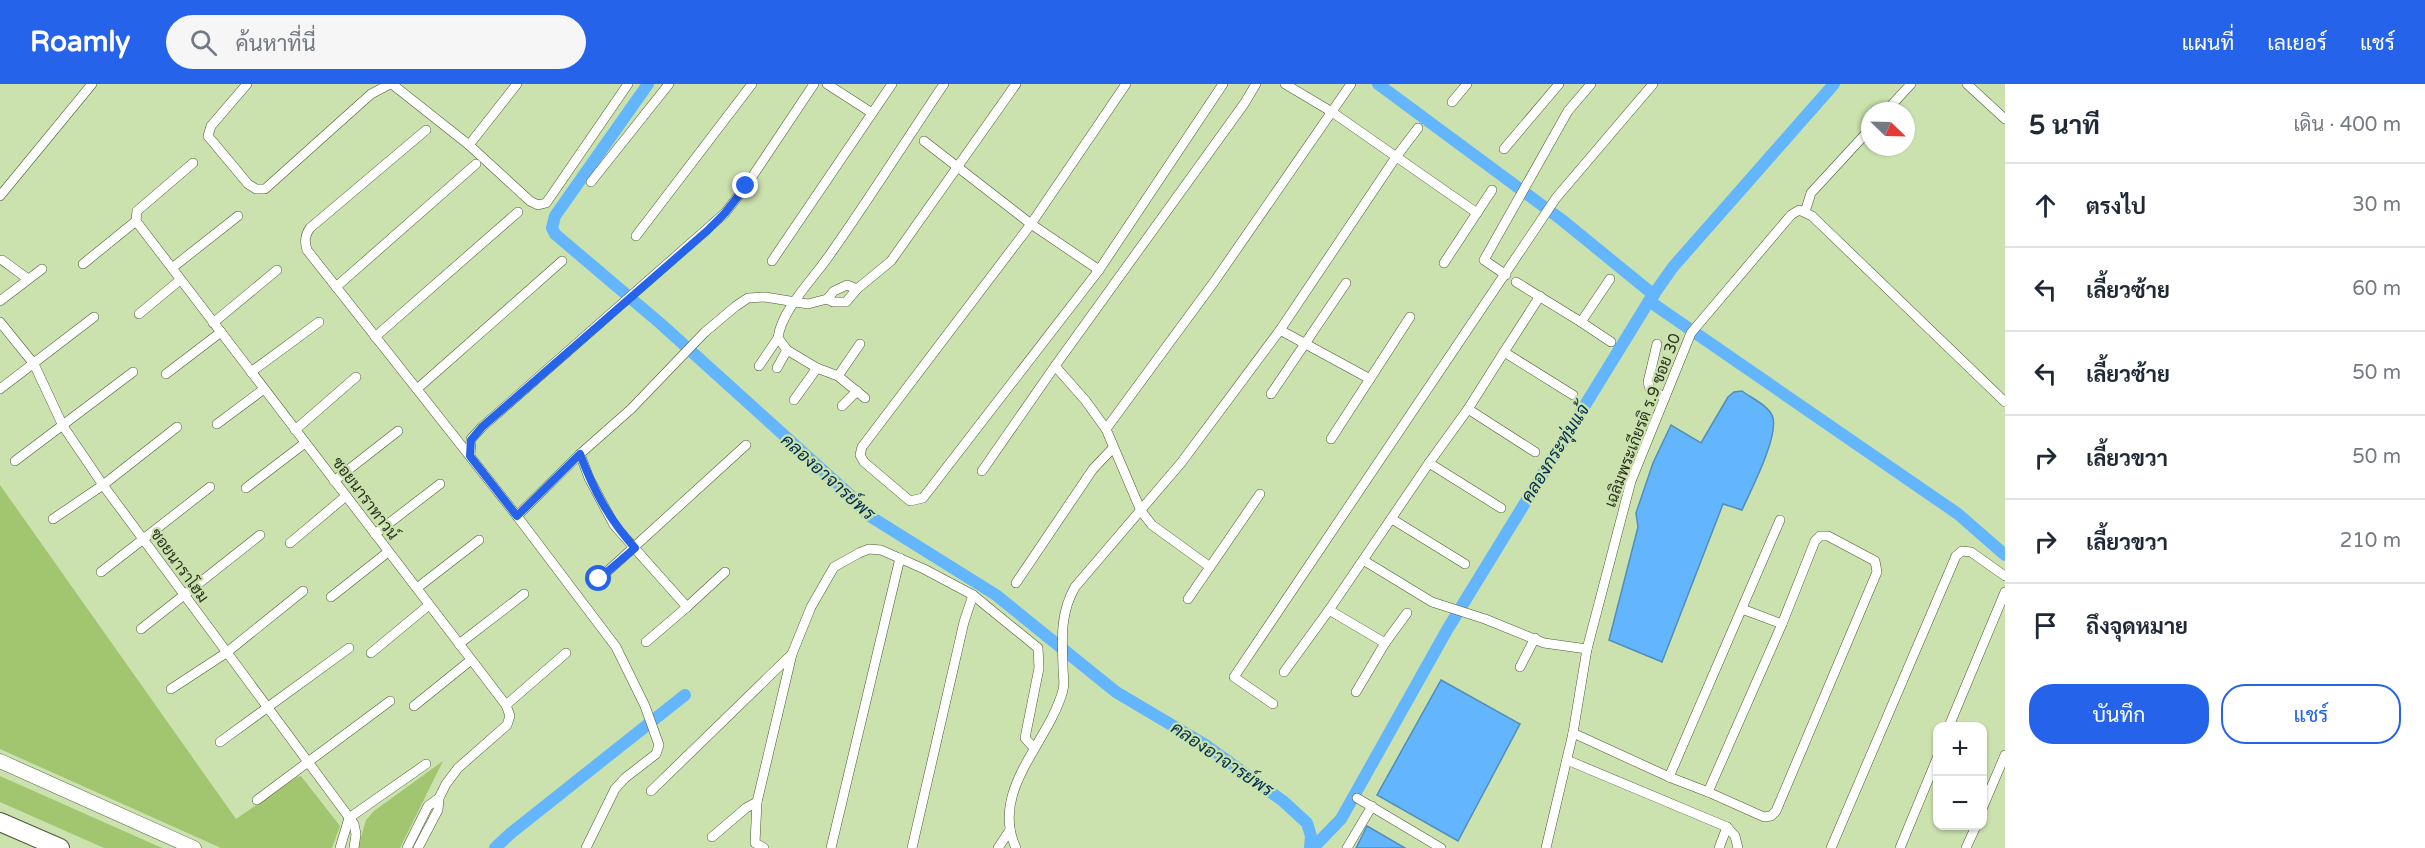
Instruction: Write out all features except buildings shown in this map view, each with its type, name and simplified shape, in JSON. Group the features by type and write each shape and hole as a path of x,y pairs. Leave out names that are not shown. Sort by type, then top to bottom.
{"highway":[{"path":"0,822 60,848"}],"main road":[{"path":"0,761 194,848"}],"street":[{"path":"0,196 92,84"},
{"path":"247,84 211,126 208,136 248,184 256,189 265,189 370,94 391,84 469,145 530,201 542,205 549,199 628,84"},
{"path":"469,145 517,84"},
{"path":"591,182 669,84"},
{"path":"636,236 752,84"},
{"path":"470,456 471,440 476,433 725,213 746,186 814,84"},
{"path":"827,84 872,113"},
{"path":"772,261 892,84"},
{"path":"759,366 778,338 778,329 794,302 831,253 944,84"},
{"path":"827,299 833,302 846,302 857,289 891,261 959,168 1016,84"},
{"path":"1126,84 1031,224 862,447 860,455 864,462 910,501 923,498 1099,270 1223,84"},
{"path":"982,471 1256,84"},
{"path":"1285,84 1332,112 1477,213"},
{"path":"1106,429 1214,282 1351,84"},
{"path":"1452,102 1467,84"},
{"path":"1504,149 1559,84"},
{"path":"1506,275 1484,260 1568,111 1591,84"},
{"path":"1273,705 1234,677 1556,198 1653,84"},
{"path":"1895,102 1911,84"},
{"path":"1967,84 2005,119"},
{"path":"1016,848 1008,822 1012,795 1023,767 1046,729 1064,688 1062,623 1068,599 1075,587 1181,463 1280,330 1418,128"},
{"path":"426,129 310,228 305,239 307,250 517,516 616,647 645,706 659,750 615,789 586,848"},
{"path":"1861,139 1811,193 1805,212 2005,402"},
{"path":"924,141 1031,224 1099,270"},
{"path":"83,264 136,221 137,211 193,163"},
{"path":"336,287 476,164"},
{"path":"1444,263 1492,190"},
{"name":"เฉลิมพระเกียรติ ร.9 ซอย 30","path":"1546,848 1573,733 1587,649 1628,492 1664,397 1691,333 1791,215 1799,210 1805,212"},
{"path":"375,337 518,212"},
{"path":"172,268 238,216"},
{"name":"ซอยนาราทาวน์","path":"136,221 506,705"},
{"path":"2,260 28,279"},
{"path":"417,389 562,261"},
{"path":"0,300 42,269"},
{"path":"213,323 277,270"},
{"path":"1581,322 1610,279"},
{"path":"139,314 180,280"},
{"path":"1515,282 1611,342"},
{"path":"1271,394 1346,283"},
{"path":"517,516 580,454 631,409 705,332 735,306 748,298 765,297 808,304 827,299 834,291 848,285 857,289"},
{"path":"1284,672 1468,409 1540,296"},
{"path":"0,389 94,317"},
{"path":"1331,439 1410,317"},
{"name":"ซอยนาราโฮม","path":"0,322 34,364 63,426 103,485 354,824 356,834 354,848"},
{"path":"251,372 318,322"},
{"path":"1280,330 1370,379"},
{"path":"166,374 221,333"},
{"path":"778,338 787,350 817,368 838,376 865,398"},
{"path":"838,376 860,344"},
{"path":"1657,344 1648,382 1650,389 1664,397"},
{"path":"777,368 787,350"},
{"path":"1504,352 1573,395"},
{"path":"1055,366 1085,400 1106,429 1141,511 1152,525 1210,567"},
{"path":"794,400 817,368"},
{"path":"15,461 133,372"},
{"path":"295,430 356,376"},
{"path":"217,424 264,389"},
{"path":"842,406 857,391"},
{"path":"1468,409 1535,452"},
{"path":"53,519 103,485 177,427"},
{"path":"334,481 398,431"},
{"path":"246,488 305,443"},
{"path":"599,579 746,445"},
{"path":"1016,583 1093,469 1113,448"},
{"path":"580,454 589,478 610,518 687,607"},
{"path":"1430,463 1501,507"},
{"path":"375,534 440,484"},
{"path":"101,572 210,487"},
{"path":"1188,599 1260,494"},
{"path":"290,543 346,496"},
{"path":"1392,519 1465,564"},
{"path":"1669,777 1780,520"},
{"path":"141,629 260,535"},
{"path":"1573,733 1764,817 1771,816 1776,811 1877,572 1875,561 1828,536 1820,536 1815,541 1782,624 1708,792"},
{"path":"417,588 479,540"},
{"path":"764,848 755,843 758,802 792,654 811,607 834,567 851,556 869,549 880,550 900,558 973,595 1038,648 1039,668 1025,738 1034,748"},
{"path":"1832,848 1956,556 1962,551 1971,552 2005,576"},
{"path":"331,597 388,552"},
{"path":"831,848 900,558"},
{"path":"1364,560 1434,603 1544,643 1587,649"},
{"path":"646,642 725,572"},
{"path":"171,689 226,653 303,591"},
{"path":"1952,722 2005,592"},
{"path":"459,644 524,594"},
{"path":"912,848 964,622 973,595"},
{"path":"371,653 429,605"},
{"path":"1742,609 1782,624"},
{"path":"1329,610 1385,643"},
{"path":"1356,692 1385,643 1407,614"},
{"path":"1520,667 1534,638"},
{"path":"220,741 349,648"},
{"path":"418,848 438,810 439,798 446,784 458,768 507,725 510,716 506,705 566,653"},
{"path":"651,791 792,654"},
{"path":"414,706 471,660"},
{"path":"257,800 390,701"},
{"path":"1987,799 2005,755"},
{"path":"1567,760 1728,827 1735,836 1738,848"},
{"path":"340,848 349,818 426,764"},
{"path":"1900,848 1933,768"},
{"path":"406,848 428,806 439,798"},
{"path":"1357,798 1441,848"},
{"path":"712,837 746,808 758,802"},
{"path":"1347,848 1372,806"},
{"path":"1719,848 1728,827"},
{"path":"998,848 1010,830"},
{"path":"1966,848 1974,830"}],"green space":[{"path":"0,485 236,819 301,776 340,826 332,848 221,848 0,749"},
{"path":"443,761 400,848 358,848 366,820 374,811"},
{"path":"0,776 162,848 104,848 0,802"}],"water":[{"path":"1742,391 1764,406 1771,414 1773,418 1772,438 1742,510 1723,504 1662,662 1609,640 1638,527 1636,513 1653,463 1671,425 1701,443 1728,397 1734,392"},
{"path":"1441,680 1520,724 1458,841 1377,795"},
{"path":"1367,826 1405,848 1356,848"}],"waterway":[{"name":"คลองอาจารย์พร","path":"648,84 555,216 552,228 555,234 661,324 849,494 868,515 996,595 1116,692 1207,746 1283,801 1307,823 1311,836 1310,848"},
{"path":"1378,84 1562,220 1654,295"},
{"name":"คลองกระทุ่มแจ้","path":"1313,848 1341,819 1447,630 1649,301 1673,267 1834,84"},
{"path":"1649,301 1958,514 2005,555"},
{"path":"495,848 685,695"}],"route":[{"path":"599,579 635,548 614,525 589,478 580,454 517,516 470,456 471,440 482,427 707,231 725,213 746,186"}]}
